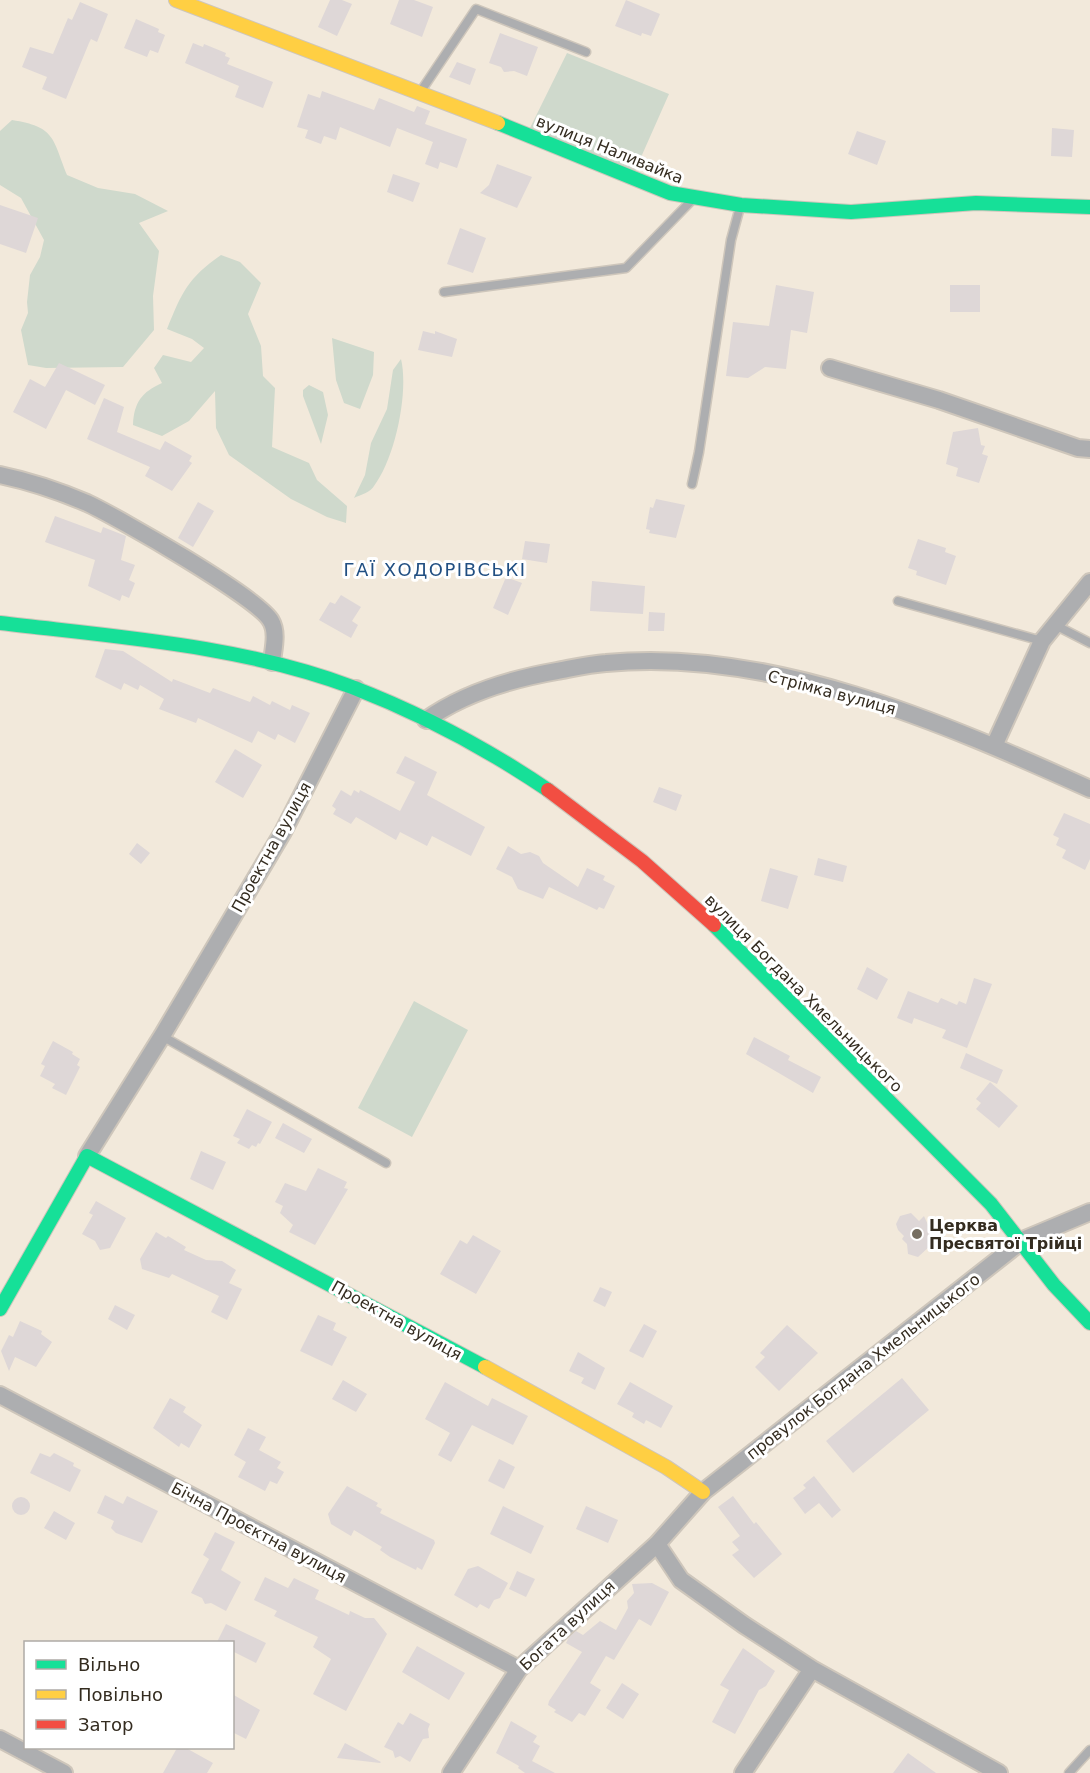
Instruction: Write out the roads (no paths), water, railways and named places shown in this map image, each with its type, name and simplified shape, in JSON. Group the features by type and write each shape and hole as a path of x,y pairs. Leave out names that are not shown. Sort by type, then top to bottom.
{"street":[{"name":"вулиця Наливайка","path":"176,0 421,91 670,193 693,199 741,205 850,212 976,203 1090,207"},
{"path":"830,368 939,400 1078,448 1090,448"},
{"path":"0,475 41,486 88,504 219,580 272,621 274,639 272,662"},
{"path":"994,746 1042,641 1090,582"},
{"name":"вулиця Богдана Хмельницького","path":"0,623 161,642 272,662 356,689 426,720 524,772 577,810 691,903 797,1005 1023,1240 1050,1281 1090,1323"},
{"name":"Стрімка вулиця","path":"426,720 444,708 490,688 539,674 606,663 706,663 788,678 922,717 1090,789"},
{"name":"Проектна вулиця","path":"0,1310 87,1156 162,1036 283,832 356,689"},
{"name":"Проектна вулиця","path":"87,1156 384,1312 666,1467 703,1492"},
{"name":"провулок Богдана Хмельницького","path":"703,1492 1023,1240 1090,1212"},
{"name":"Бічна Проєктна вулиця","path":"0,1395 519,1668"},
{"name":"Богата вулиця","path":"451,1773 519,1668 657,1544 703,1492"},
{"path":"657,1544 681,1580 812,1669 999,1773"},
{"path":"742,1773 812,1669"},
{"path":"0,1739 64,1773"}],"lane":[{"path":"421,91 476,9 586,52"},
{"path":"444,292 626,268 693,199"},
{"path":"692,484 731,240 741,205"},
{"path":"898,601 1042,641"},
{"path":"1054,625 1090,643"},
{"path":"162,1036 386,1162"},
{"path":"1069,1773 1090,1750"}],"place":[{"name":"Церква Пресвятої Трійці","path":"917,1234"}],"district":[{"name":"ГАЇ ХОДОРІВСЬКІ","path":"435,570"}]}
